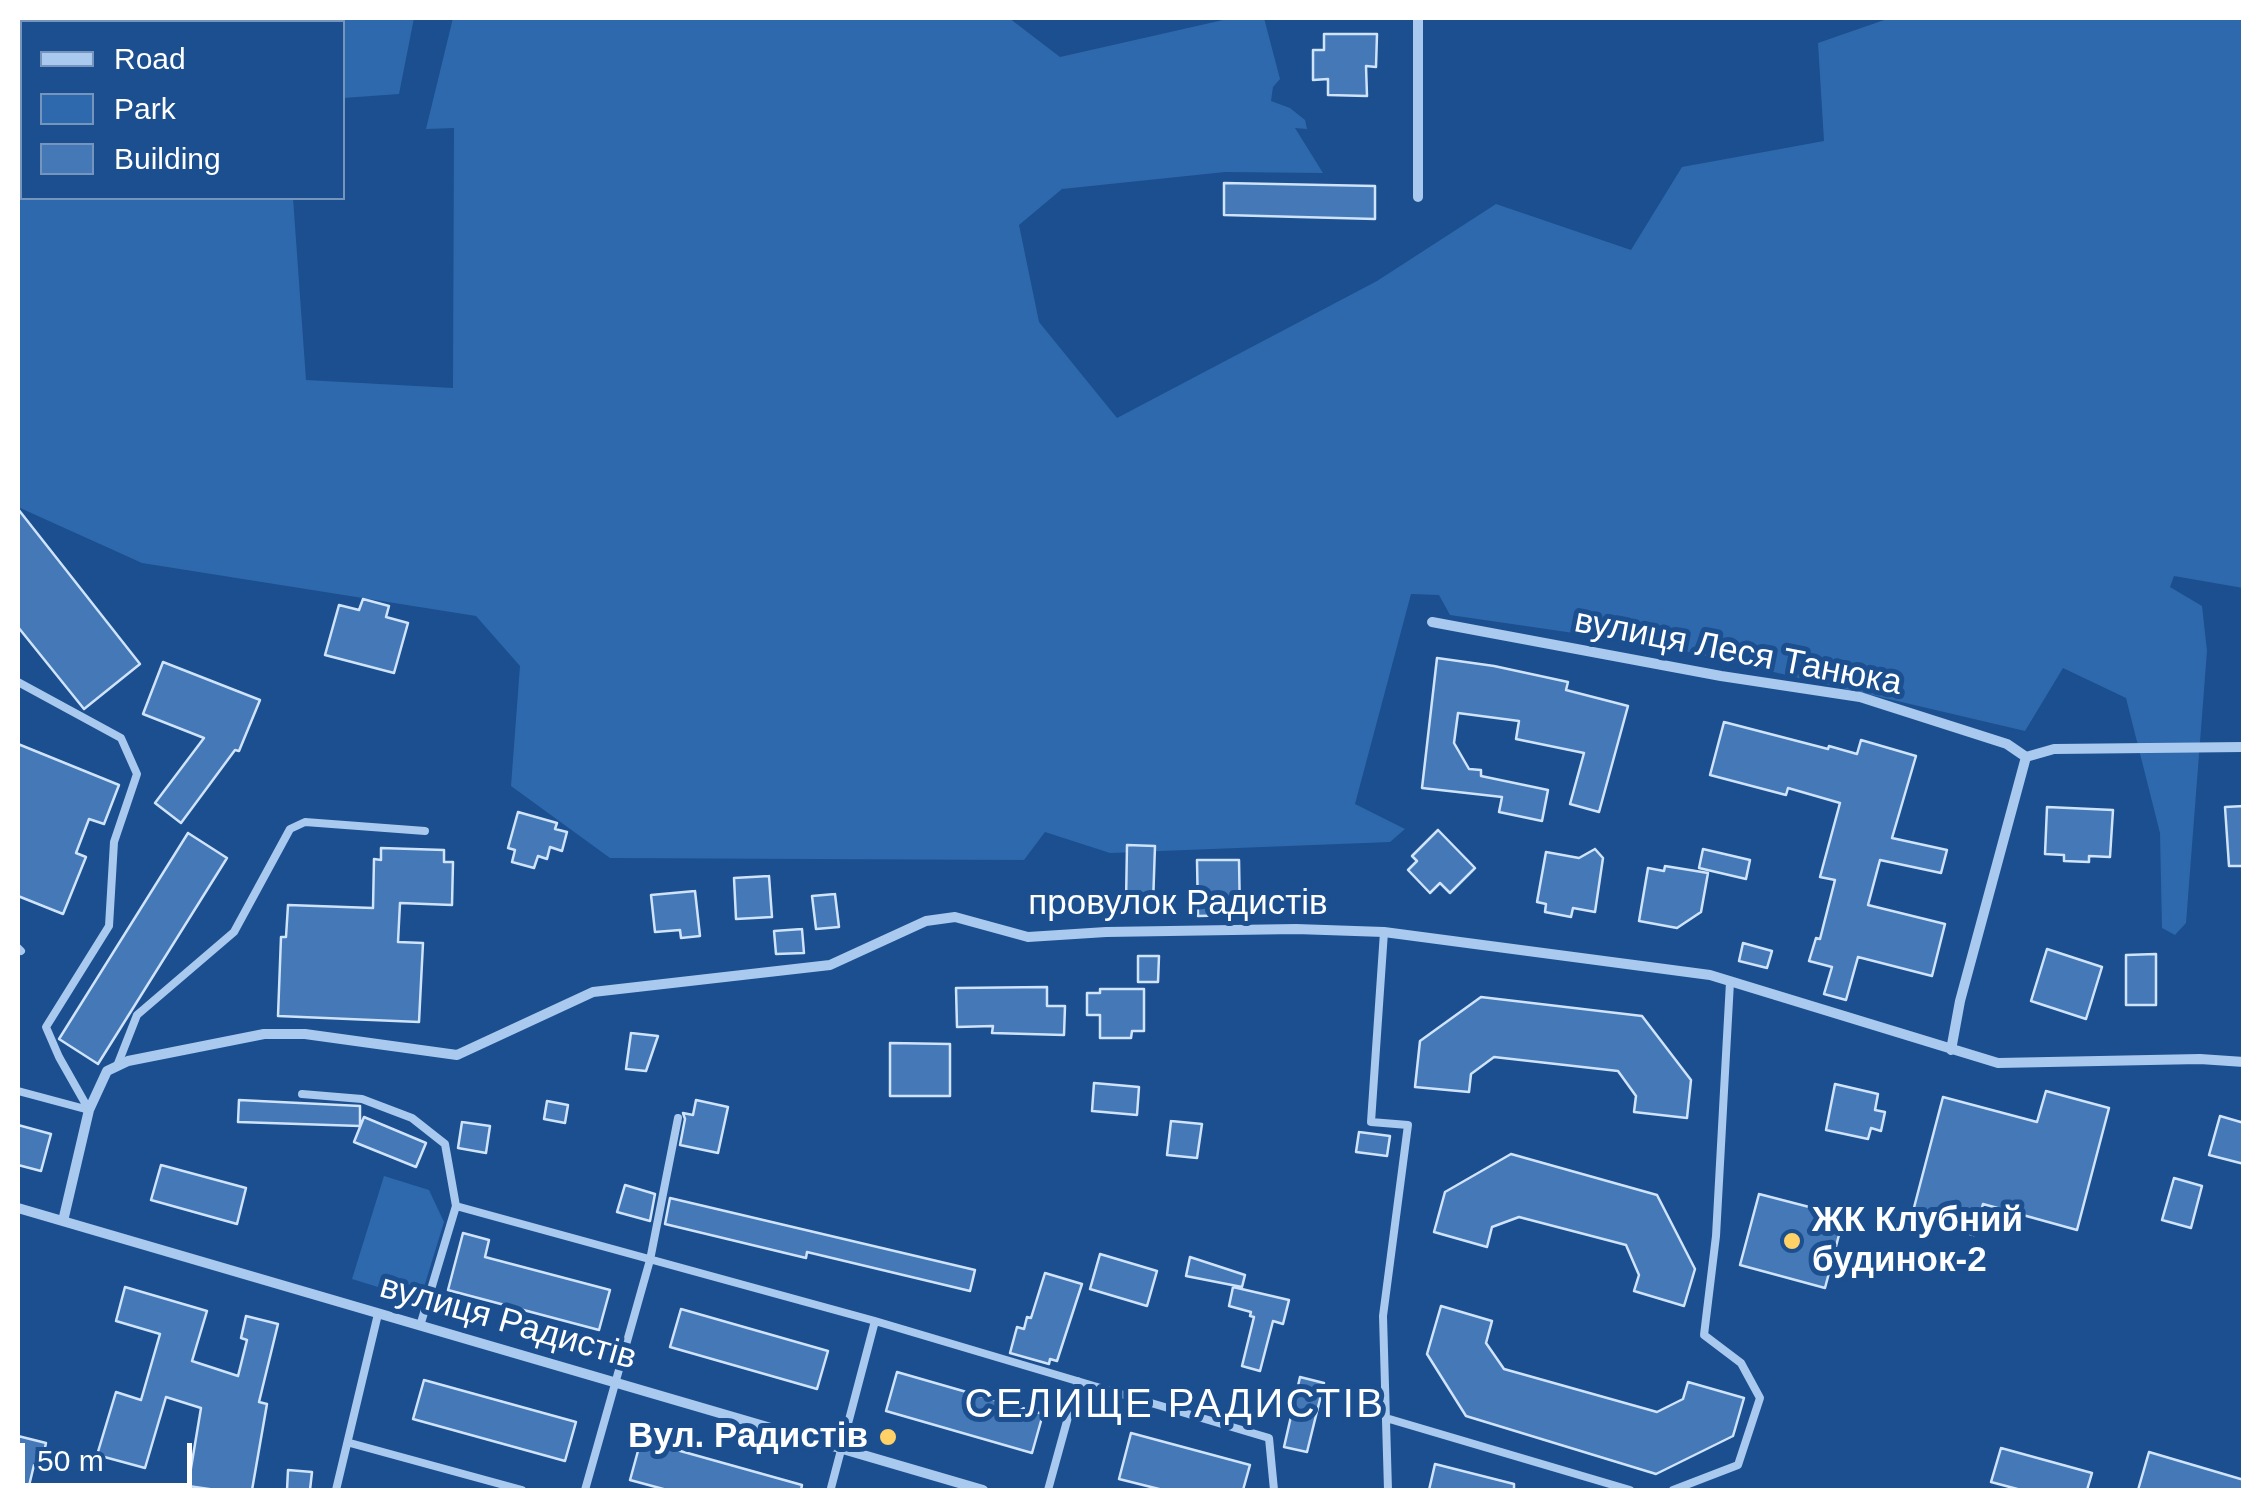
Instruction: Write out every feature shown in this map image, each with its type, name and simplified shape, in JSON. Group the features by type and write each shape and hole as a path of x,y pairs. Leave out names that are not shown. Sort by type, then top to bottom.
{"street":[{"path":"1418,18 1418,197"},
{"name":"вулиця Леся Танюка","path":"1432,622 1722,676 1860,697 2007,744 2026,757"},
{"path":"1950,1050 2026,757 2054,749 2244,747"},
{"name":"провулок Радистів","path":"117,1066 264,1034 305,1034 457,1055 593,992 830,964 926,921 955,917 1028,938 1182,931 1384,932 1710,975 1998,1063 2244,1062"},
{"path":"63,1222 89,1110 107,1071 117,1066"},
{"name":"вулиця Радистів","path":"18,1208 983,1490"}],"lane":[{"path":"18,682 121,738 136,774 114,842 109,926 46,1027 89,1110"},
{"path":"117,1066 137,1015 234,932 290,829 305,822 426,831"},
{"path":"1384,932 1371,1122 1408,1126 1383,1316 1388,1490"},
{"path":"1673,1490 1738,1465 1760,1398 1741,1363 1704,1336 1716,1236 1730,982"},
{"path":"18,1091 89,1110"},
{"path":"302,1094 362,1098 412,1118 445,1144 456,1206 420,1326"},
{"path":"584,1490 650,1260 678,1118"},
{"path":"456,1206 875,1321 1268,1438 1274,1490"},
{"path":"336,1490 378,1314"},
{"path":"830,1490 875,1321"},
{"path":"1048,1490 1078,1381"},
{"path":"1386,1418 1630,1490"},
{"path":"350,1443 522,1490"}],"green space":[{"path":"18,18 414,18 399,94 345,98 345,20 20,20 20,200 293,200 306,380 453,388 454,128 426,129 453,18 1009,18 1060,57 1232,18 1264,18 1280,79 1273,87 1271,101 1290,108 1305,120 1307,129 1295,128 1323,173 1225,172 1062,189 1019,225 1039,322 1117,418 1377,281 1496,204 1631,250 1682,167 1824,141 1818,43 1890,18 2243,18 2243,588 2174,576 2170,587 2202,606 2207,651 2186,923 2175,935 2162,928 2160,833 2126,698 2063,668 2025,731 1663,646 1450,615 1439,595 1411,594 1355,804 1405,829 1390,842 1110,853 1045,832 1024,860 610,858 511,786 520,666 476,616 142,563 18,507"},
{"path":"384,1176 429,1190 444,1222 420,1300 352,1279"}],"building":[{"path":"1324,34 1377,34 1376,67 1366,66 1367,96 1328,95 1328,79 1313,80 1313,50 1324,50"},
{"path":"1224,183 1375,186 1375,219 1224,215"},
{"path":"18,509 140,664 84,709 18,627"},
{"path":"363,599 389,606 386,617 408,623 394,673 325,655 339,605 359,610"},
{"path":"1437,658 1568,682 1566,690 1628,706 1599,812 1570,804 1584,753 1516,739 1519,721 1458,713 1454,743 1469,769 1481,770 1481,776 1548,790 1542,821 1499,812 1502,797 1422,788"},
{"path":"163,662 260,700 239,751 235,750 181,823 155,803 204,738 143,714"},
{"path":"1724,722 1828,749 1829,746 1857,754 1861,740 1916,756 1892,838 1947,850 1941,873 1880,860 1868,905 1945,924 1932,976 1858,957 1846,1000 1824,994 1832,967 1809,961 1816,938 1820,939 1835,880 1820,877 1840,803 1788,788 1786,795 1710,775"},
{"path":"18,744 119,785 104,824 89,819 76,853 86,857 63,914 18,896"},
{"path":"2244,806 2244,866 2229,866 2225,807"},
{"path":"2047,807 2113,810 2110,857 2089,856 2089,862 2064,861 2064,855 2045,854"},
{"path":"518,812 557,823 555,829 567,832 562,851 550,847 547,859 538,856 534,868 512,862 515,850 508,848"},
{"path":"1438,830 1475,868 1450,893 1440,883 1430,893 1408,870 1417,861 1412,856"},
{"path":"188,833 227,858 98,1064 59,1039"},
{"path":"1127,845 1155,846 1153,904 1126,903"},
{"path":"381,848 444,850 444,862 453,862 452,905 400,903 398,942 423,943 419,1022 278,1016 281,937 286,937 288,905 373,908 374,859 381,860"},
{"path":"1595,849 1603,858 1595,912 1573,908 1571,917 1545,912 1546,904 1537,902 1546,852 1579,858"},
{"path":"1703,849 1750,860 1746,879 1699,868"},
{"path":"1197,860 1239,860 1240,915 1198,916"},
{"path":"1665,866 1708,873 1701,912 1677,928 1639,921 1648,868 1664,871"},
{"path":"769,876 772,917 736,919 734,878"},
{"path":"695,891 700,936 681,938 680,930 655,932 651,895"},
{"path":"835,894 839,927 816,929 812,896"},
{"path":"802,929 804,953 776,954 774,931"},
{"path":"1743,943 1772,951 1767,968 1739,961"},
{"path":"2047,949 2102,967 2086,1019 2031,1001"},
{"path":"2156,954 2156,1005 2126,1005 2126,955"},
{"path":"1138,956 1159,956 1158,982 1138,982"},
{"path":"1047,987 1047,1006 1065,1006 1064,1035 992,1033 993,1026 957,1027 956,988"},
{"path":"1100,989 1144,989 1144,1031 1132,1031 1131,1038 1100,1038 1100,1015 1087,1015 1087,993 1100,993"},
{"path":"1481,997 1642,1016 1691,1080 1687,1118 1634,1112 1636,1096 1618,1071 1494,1057 1471,1074 1469,1092 1415,1087 1420,1041"},
{"path":"631,1033 658,1036 646,1071 626,1069"},
{"path":"890,1043 950,1044 950,1096 890,1096"},
{"path":"1094,1083 1139,1087 1137,1115 1092,1111"},
{"path":"1835,1084 1878,1094 1875,1110 1885,1112 1881,1131 1871,1128 1868,1139 1826,1130"},
{"path":"2046,1091 2109,1108 2077,1230 1983,1204 1974,1235 1911,1219 1943,1097 2037,1122"},
{"path":"239,1100 360,1106 360,1126 238,1122"},
{"path":"696,1100 728,1107 718,1153 680,1145 683,1113 693,1115"},
{"path":"547,1101 568,1105 565,1123 544,1119"},
{"path":"2220,1116 2244,1123 2244,1164 2209,1155"},
{"path":"364,1117 426,1143 416,1167 354,1142"},
{"path":"1171,1121 1202,1124 1197,1158 1167,1155"},
{"path":"462,1122 490,1126 486,1153 458,1148"},
{"path":"18,1125 51,1134 41,1171 18,1165"},
{"path":"1359,1132 1390,1136 1387,1156 1356,1152"},
{"path":"1511,1154 1657,1195 1695,1269 1684,1306 1634,1291 1639,1275 1626,1245 1519,1217 1492,1227 1487,1247 1434,1232 1445,1192"},
{"path":"161,1165 246,1188 237,1224 151,1200"},
{"path":"2174,1178 2202,1186 2191,1228 2162,1220"},
{"path":"625,1185 655,1194 650,1221 617,1212"},
{"name":"ЖК Клубний будинок-2","path":"1759,1194 1844,1216 1825,1288 1740,1265"},
{"path":"670,1198 975,1270 970,1291 807,1252 806,1258 665,1224"},
{"path":"463,1233 489,1240 485,1257 610,1290 599,1330 448,1290"},
{"path":"1100,1254 1157,1271 1147,1306 1090,1289"},
{"path":"1190,1257 1245,1275 1242,1287 1186,1276"},
{"path":"1045,1273 1082,1284 1057,1361 1050,1359 1049,1364 1010,1353 1017,1327 1024,1329 1027,1317 1031,1318"},
{"path":"125,1287 207,1311 192,1361 238,1376 247,1340 241,1338 246,1316 278,1324 259,1402 267,1404 252,1490 188,1486 201,1408 166,1397 145,1468 97,1455 116,1392 141,1400 160,1334 116,1321"},
{"path":"1233,1287 1289,1300 1283,1324 1273,1321 1260,1371 1242,1366 1254,1317 1251,1312 1229,1306"},
{"path":"1441,1306 1492,1321 1486,1343 1504,1369 1657,1412 1683,1399 1688,1382 1744,1398 1733,1436 1656,1474 1466,1416 1427,1354"},
{"path":"681,1309 828,1351 817,1389 670,1347"},
{"path":"897,1372 1043,1414 1032,1453 886,1411"},
{"path":"1300,1377 1324,1383 1307,1452 1284,1447"},
{"path":"424,1380 576,1422 565,1461 413,1419"},
{"path":"1131,1433 1250,1465 1243,1490 1163,1490 1119,1479"},
{"path":"18,1436 46,1443 41,1467 34,1465 28,1490 18,1490"},
{"path":"641,1440 802,1485 801,1490 667,1490 630,1480"},
{"path":"2001,1448 2092,1473 2087,1490 2021,1490 1991,1482"},
{"path":"2149,1452 2244,1480 2244,1490 2138,1490"},
{"path":"1435,1464 1514,1484 1514,1490 1429,1490"},
{"path":"288,1470 312,1472 310,1490 287,1490"}],"place":[{"name":"ЖК Клубний будинок-2","path":"1792,1241"},
{"name":"Вул. Радистів","path":"888,1437"}],"district":[{"name":"СЕЛИЩЕ РАДИСТІВ","path":"1175,1406"}]}
